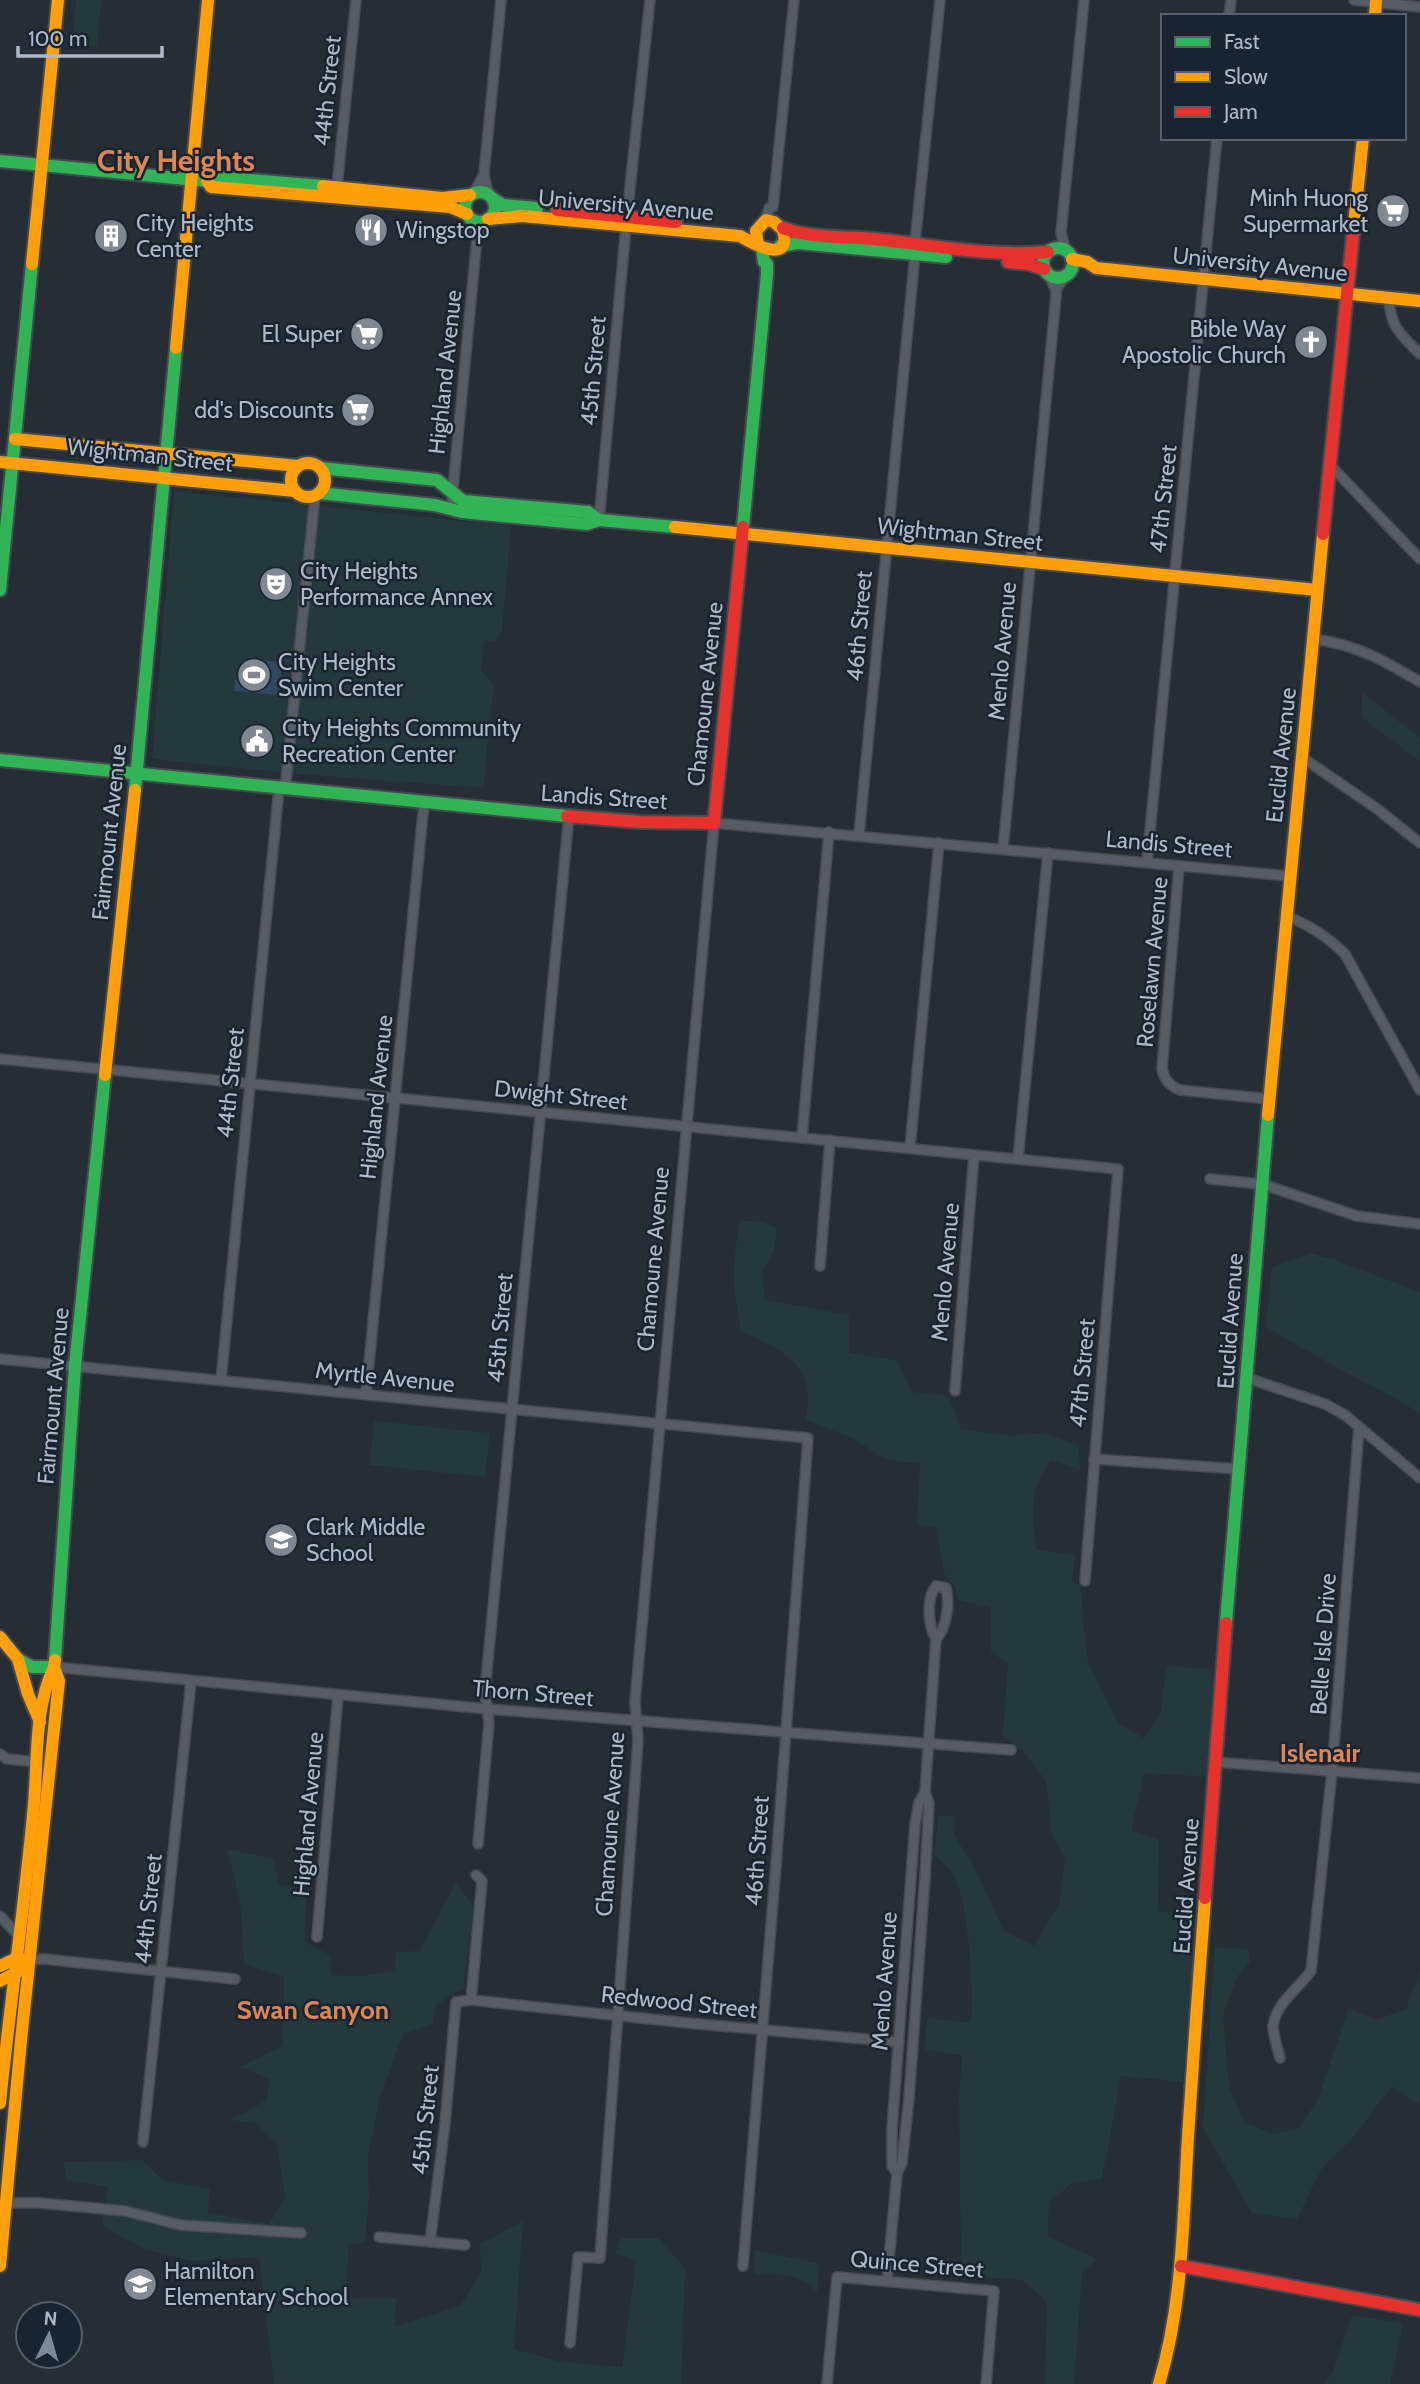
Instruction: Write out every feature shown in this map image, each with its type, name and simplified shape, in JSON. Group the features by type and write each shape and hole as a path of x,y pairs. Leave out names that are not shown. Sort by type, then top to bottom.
{"main road":[{"path":"0,590 6,462 15,439 58,0"},
{"name":"Fairmount Avenue","path":"0,2266 3,2203 59,1682 54,1667 75,1366 135,775 208,0"},
{"name":"Euclid Avenue","path":"1159,2384 1172,2333 1186,2214 1188,2138 1215,1762 1269,1099 1363,140"},
{"name":"University Avenue","path":"0,161 190,180 207,181 212,177 337,192 450,208 478,219 522,216 734,227 772,223 799,235 842,236 1029,264 1045,271"},
{"name":"University Avenue","path":"337,192 367,190 442,198 472,194"},
{"path":"472,194 490,196 495,207 492,216 478,219 465,204 472,194"},
{"name":"University Avenue","path":"490,196 503,205 740,236 760,247 778,248 798,243 1009,254 1050,251"},
{"path":"760,247 755,232 772,223 785,238 778,248"},
{"name":"Chamoune Avenue","path":"714,822 767,264 760,247"},
{"name":"Chamoune Avenue","path":"767,264 778,248"},
{"path":"1050,251 1069,256 1067,274 1055,278 1045,271 1043,260 1050,251"},
{"name":"University Avenue","path":"1069,256 1096,268 1420,301"},
{"name":"University Avenue","path":"1067,274 1089,273 1096,268"},
{"name":"Wightman Street","path":"15,439 298,466 311,463 320,468 437,480 453,495 463,500 589,512 599,520"},
{"name":"Wightman Street","path":"6,462 295,491 304,497 317,495 435,505 587,524 599,520 742,533 1317,590"},
{"path":"295,491 292,475 298,466"},
{"path":"317,495 325,484 324,472 320,468"},
{"name":"Landis Street","path":"0,760 640,822 714,822"},
{"path":"0,1637 18,1659 32,1667 54,1667"},
{"path":"18,1659 40,1723"},
{"name":"Fairmount Avenue","path":"0,2102 38,1762 40,1723 46,1678 54,1667"},
{"path":"0,1966 31,1954"},
{"path":"0,1982 14,1976 31,1954"},
{"path":"1181,2266 1420,2310"}],"street":[{"name":"44th Street","path":"337,192 356,0"},
{"path":"490,196 484,174 501,0"},
{"name":"45th Street","path":"599,520 626,221 650,0"},
{"path":"772,223 769,208 772,207 793,0"},
{"name":"46th Street","path":"859,835 940,0"},
{"path":"1069,256 1061,236 1084,0"},
{"path":"1354,0 1376,6 1420,7"},
{"name":"47th Street","path":"1147,863 1217,140"},
{"path":"472,194 484,174"},
{"name":"Highland Avenue","path":"451,509 477,238 473,228 478,219"},
{"path":"1050,251 1061,236"},
{"path":"1045,271 1056,290"},
{"name":"Menlo Avenue","path":"1003,849 1056,290 1067,274"},
{"path":"1389,298 1390,315 1397,331 1420,354"},
{"path":"1330,465 1420,559"},
{"name":"44th Street","path":"220,1380 279,789 286,781 317,495"},
{"path":"1314,639 1335,642 1372,654 1420,682"},
{"path":"1303,758 1376,808 1420,843"},
{"name":"Highland Avenue","path":"366,1394 424,803"},
{"name":"45th Street","path":"478,1844 488,1709 485,1691 569,815"},
{"name":"Landis Street","path":"714,822 1289,876"},
{"name":"Chamoune Avenue","path":"570,2343 578,2257 600,2258 638,1721 635,1702 714,822"},
{"path":"802,1138 830,832"},
{"path":"910,1148 939,843"},
{"path":"1018,1159 1048,853"},
{"name":"Roselawn Avenue","path":"1179,866 1162,1069 1164,1076 1174,1088 1180,1090 1269,1099"},
{"path":"1286,916 1300,922 1345,954 1420,1090"},
{"name":"Dwight Street","path":"0,1059 1118,1169"},
{"path":"820,1266 830,1140"},
{"name":"Menlo Avenue","path":"955,1391 974,1155"},
{"name":"47th Street","path":"1085,1581 1118,1169"},
{"path":"1209,1180 1262,1184 1357,1216 1420,1224"},
{"name":"Myrtle Avenue","path":"0,1359 808,1438"},
{"path":"1247,1378 1325,1404 1345,1415 1420,1478"},
{"name":"Belle Isle Drive","path":"1280,2059 1273,2028 1278,2008 1311,1971 1332,1772 1359,1427"},
{"name":"46th Street","path":"743,2266 808,1438"},
{"path":"1094,1459 1239,1469"},
{"name":"Menlo Avenue","path":"887,2281 897,2173 902,2163 907,2111 925,1877 929,1804 925,1792 936,1639 932,1633 930,1611 932,1590 941,1586 948,1592 946,1616 942,1633 936,1639"},
{"name":"Thorn Street","path":"54,1667 488,1709 1011,1750"},
{"name":"44th Street","path":"143,2142 191,1681"},
{"name":"Highland Avenue","path":"317,1937 338,1695"},
{"path":"0,1754 7,1759 38,1762"},
{"path":"1215,1762 1420,1778"},
{"name":"Menlo Avenue","path":"897,2173 892,2166 891,2157 915,1824 919,1802 925,1792"},
{"path":"471,2000 482,1881 476,1875"},
{"path":"0,1916 19,1935 31,1954 44,1959 235,1979"},
{"name":"Redwood Street","path":"456,2002 471,2000 899,2042"},
{"name":"45th Street","path":"430,2242 445,2124 456,2002"},
{"path":"3,2203 39,2203 125,2211 180,2225 301,2233"},
{"path":"379,2237 465,2245"},
{"name":"Quince Street","path":"827,2384 837,2277 993,2291 986,2384"}],"green space":[{"path":"76,0 101,0 97,46 72,43"},
{"path":"174,491 511,526 502,631 495,641 484,641 481,670 494,685 483,788 298,774 152,759"},
{"path":"1362,692 1420,738 1420,761 1361,717"},
{"path":"740,1221 757,1221 777,1227 774,1251 762,1272 765,1300 849,1315 849,1353 896,1360 912,1392 949,1396 961,1429 1012,1436 1042,1433 1079,1445 1080,1470 1051,1460 1038,1482 1033,1503 1036,1550 1075,1555 1072,1582 1081,1585 1088,1662 1119,1724 1144,1738 1160,1714 1167,1666 1213,1669 1209,1777 1144,1773 1131,1831 1159,1840 1158,1911 1198,1915 1183,2082 1121,2076 1102,2179 1074,2182 1049,2202 1048,2236 1097,2259 1082,2273 1074,2384 1045,2384 1047,2302 1022,2280 961,2276 959,2095 962,2055 925,2050 927,2018 971,2023 971,1967 966,1921 956,1882 948,1868 934,1855 938,1815 955,1817 954,1835 972,1863 1004,1931 1035,1946 1059,1906 1065,1859 1052,1836 1046,1781 1026,1755 1003,1736 1008,1663 991,1653 991,1608 958,1600 954,1586 945,1576 936,1528 917,1524 920,1464 885,1459 852,1438 806,1420 807,1387 798,1368 771,1345 741,1331 734,1276"},
{"path":"1310,1253 1420,1292 1420,1413 1266,1327 1272,1267"},
{"path":"374,1421 490,1433 485,1477 370,1465"},
{"path":"227,1849 273,1859 279,1886 306,1892 305,1942 330,1955 331,1975 362,1976 395,1970 396,1952 420,1951 456,1882 474,1907 463,1988 436,2005 432,2025 403,2034 380,2097 368,2155 369,2197 365,2243 349,2244 345,2299 396,2298 395,2326 460,2306 481,2273 480,2244 523,2221 514,2349 561,2362 622,2367 636,2261 615,2254 621,2238 658,2238 685,2268 681,2384 274,2384 259,2257 192,2261 144,2249 102,2225 108,2187 67,2180 63,2162 142,2160 163,2180 210,2189 208,2213 269,2224 285,2198 277,2144 256,2123 230,2120 267,2100 269,2079 240,2067 282,2046 284,1977 244,1964 240,1902"},
{"path":"1215,1947 1248,1949 1250,1962 1237,1977 1223,2015 1229,2088 1244,2122 1274,2134 1299,2128 1318,2099 1349,2008 1376,2020 1406,2009 1420,1971 1420,2101 1417,2104 1392,2086 1351,2140 1322,2168 1297,2219 1252,2213 1203,2128"},
{"path":"755,2250 816,2263 819,2266 817,2292 795,2278 754,2274"},
{"path":"1352,2315 1403,2323 1390,2384 1324,2384 1333,2372"}],"water":[{"path":"246,659 282,662 279,695 234,691 235,680 244,681"}],"traffic: fast":[{"path":"0,161 207,181 213,177 323,186"},
{"path":"480,192 491,196 495,207 491,218 480,222 469,218 465,207 469,196 480,192"},
{"path":"492,198 503,205 537,208"},
{"path":"780,246 798,243 946,257"},
{"path":"743,527 767,274 762,248"},
{"path":"1058,248 1068,253 1073,263 1068,273 1058,278 1048,273 1043,263 1048,253 1058,248"},
{"path":"0,590 32,264"},
{"path":"135,790 176,348"},
{"path":"320,468 437,480 463,501 588,512 599,520"},
{"path":"319,493 435,505 462,512 587,524 599,520 675,527"},
{"path":"0,760 567,816"},
{"path":"55,1660 75,1366 105,1075"},
{"path":"1226,1623 1268,1115"},
{"path":"18,1659 32,1667 54,1667"}],"traffic: slow":[{"path":"32,264 58,0"},
{"path":"176,348 208,0"},
{"path":"1375,14 1376,0"},
{"path":"1353,234 1363,140"},
{"path":"207,181 211,187 450,207 467,214"},
{"path":"323,186 442,198 470,195"},
{"path":"488,219 522,216 740,236 761,247 777,250 782,247 784,241 783,230 774,222 766,220 756,231 758,245"},
{"path":"1072,259 1087,262 1096,268 1420,301"},
{"path":"15,439 298,466"},
{"path":"0,462 295,491"},
{"path":"308,463 320,468 325,480 320,492 308,497 296,492 291,480 296,468 308,463"},
{"path":"675,527 1317,590"},
{"path":"1268,1115 1323,534"},
{"path":"105,1075 135,790"},
{"path":"0,1637 18,1659 40,1722"},
{"path":"0,2266 59,1681 54,1667 55,1660"},
{"path":"0,2103 34,1804 40,1717 54,1667"},
{"path":"1159,2384 1173,2323 1181,2262 1205,1898"},
{"path":"0,1966 15,1959 22,1959"},
{"path":"0,1981 21,1970"}],"traffic: jam":[{"path":"557,210 676,222"},
{"path":"783,228 817,236 875,239 983,252 1048,252"},
{"path":"1323,534 1353,234"},
{"path":"1008,262 1044,269"},
{"path":"567,816 640,822 714,823 743,527"},
{"path":"1205,1898 1226,1623"},
{"path":"1181,2266 1420,2310"}],"place":[{"name":"Minh Huong Supermarket","path":"1393,211"},
{"name":"Wingstop","path":"371,230"},
{"name":"City Heights Center","path":"111,236"},
{"name":"El Super","path":"367,334"},
{"name":"Bible Way Apostolic Church","path":"1311,342"},
{"name":"dd's Discounts","path":"358,410"},
{"name":"City Heights Performance Annex","path":"276,584"},
{"name":"City Heights Swim Center","path":"254,675"},
{"name":"City Heights Community Recreation Center","path":"257,741"},
{"name":"Clark Middle School","path":"281,1540"},
{"name":"Hamilton Elementary School","path":"140,2284"}],"district":[{"name":"City Heights","path":"176,161"},
{"name":"Islenair","path":"1320,1753"},
{"name":"Swan Canyon","path":"313,2010"}]}
